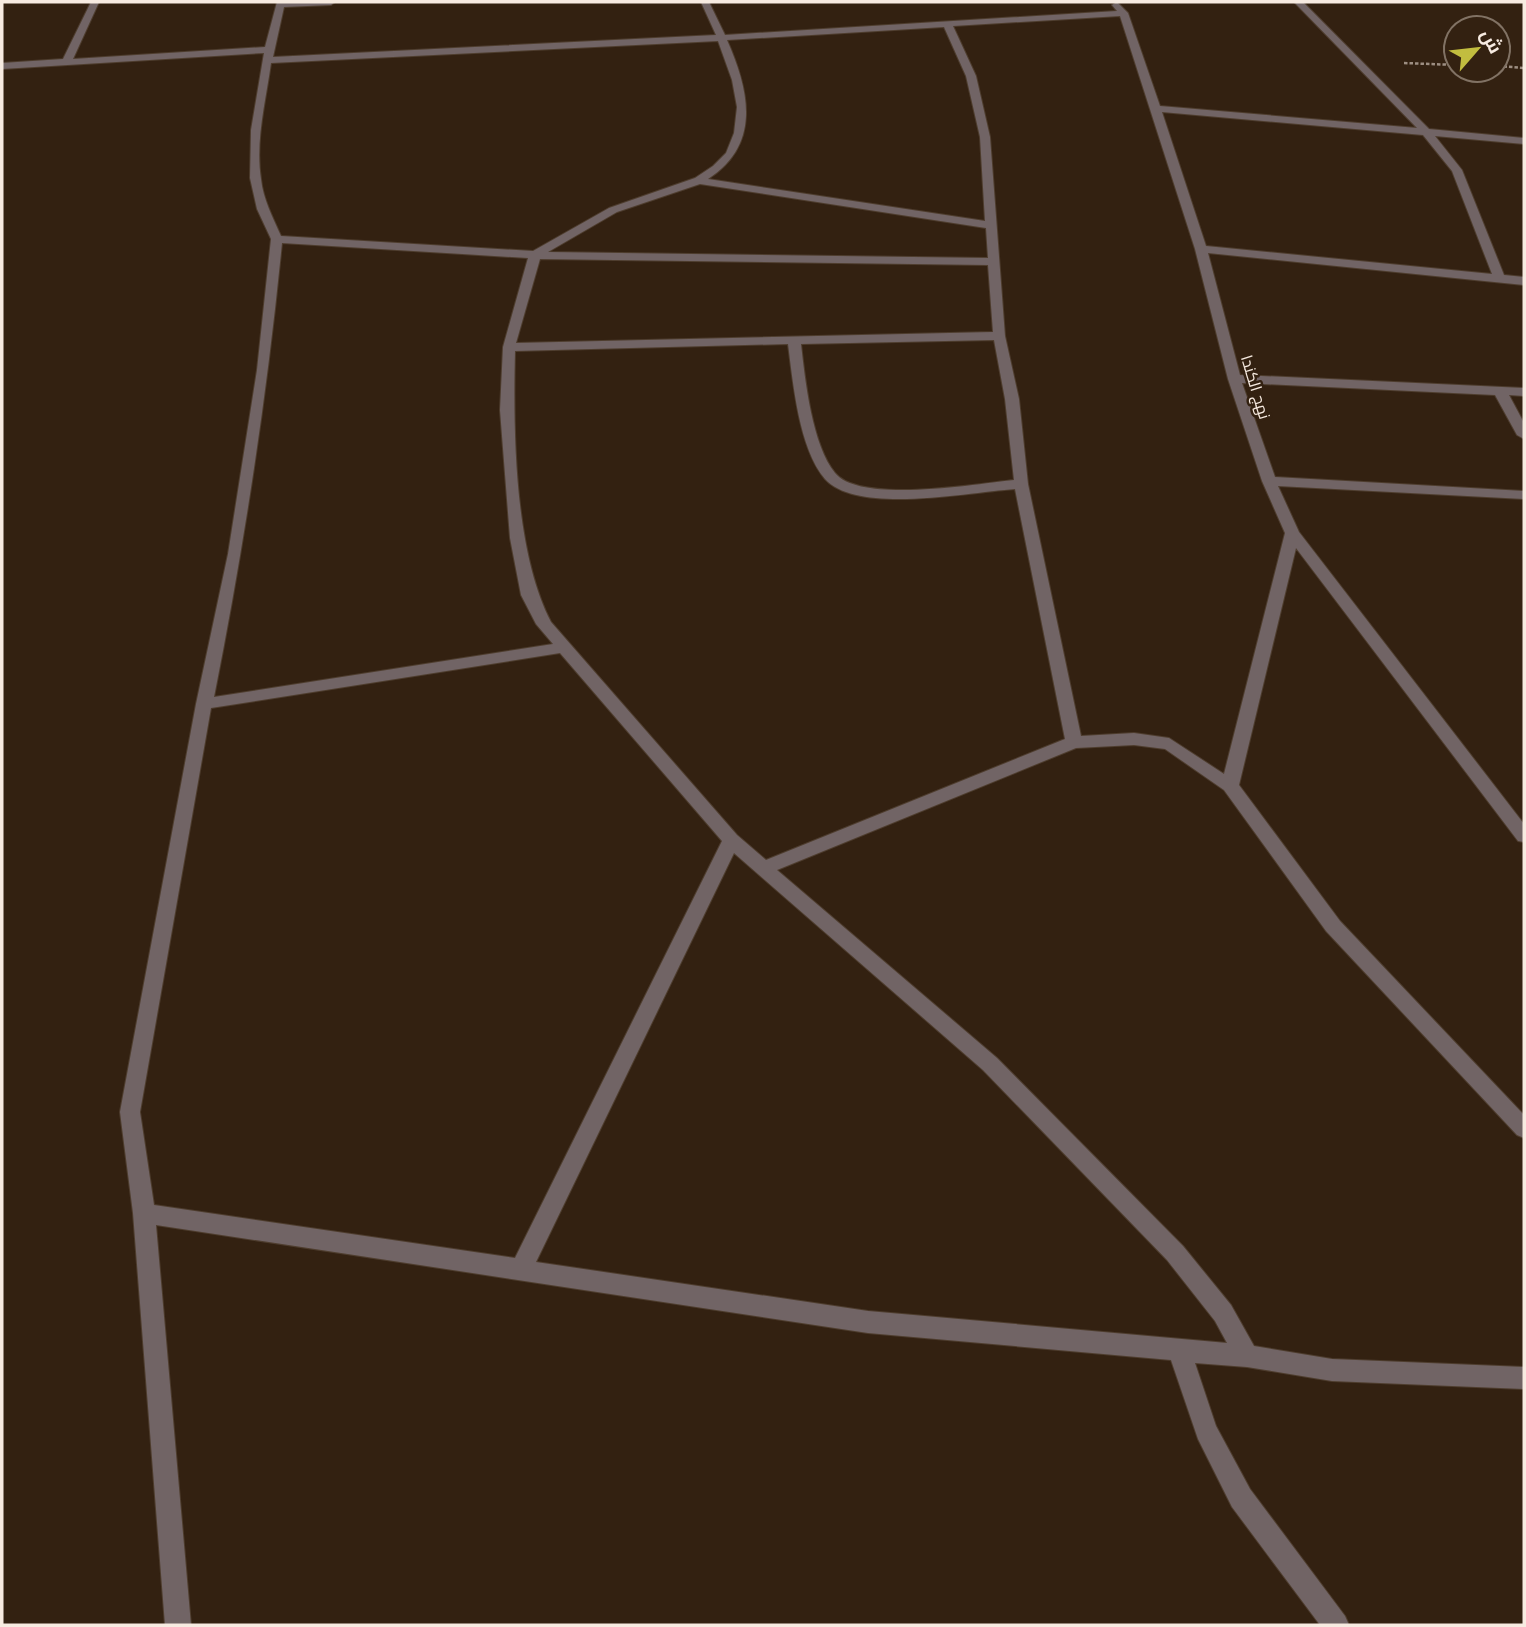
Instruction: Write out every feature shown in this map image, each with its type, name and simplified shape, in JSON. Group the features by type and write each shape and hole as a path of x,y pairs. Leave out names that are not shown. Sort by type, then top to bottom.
{"street":[{"path":"67,62 95,2"},
{"path":"178,1625 144,1213 130,1112 204,704 235,554 262,370 277,239 263,209 255,178 256,130 268,55 280,3 331,2"},
{"path":"705,2 738,82 742,109 730,154 719,169 702,181 612,211 535,255 509,346 507,410 517,538 529,594 544,624 731,840 990,1064 1175,1253 1223,1313 1247,1356"},
{"path":"1298,2 1424,131 1457,170 1499,277"},
{"path":"2,66 720,38 1119,7"},
{"name":"نهج الكندا","path":"1119,7 1201,248 1234,379 1269,481 1292,533 1524,836"},
{"path":"946,22 971,76 985,137 999,336 1012,400 1021,485 1074,742"},
{"path":"1153,108 1524,141"},
{"path":"702,181 991,225"},
{"path":"277,239 535,255 995,262"},
{"path":"1201,248 1524,281"},
{"path":"509,346 999,336"},
{"path":"794,341 797,371 813,438 829,475 848,489 876,494 1021,485"},
{"path":"1234,379 1524,392"},
{"path":"1500,391 1524,435"},
{"path":"1269,481 1524,495"},
{"path":"1230,786 1292,533"},
{"path":"204,704 566,647"},
{"path":"763,868 1074,742 1134,739 1169,744 1230,786 1334,926 1524,1129"},
{"path":"520,1271 731,840"},
{"path":"144,1213 868,1322 1247,1356 1332,1370 1524,1378"},
{"path":"1179,1349 1206,1431 1241,1498 1336,1625"}]}
